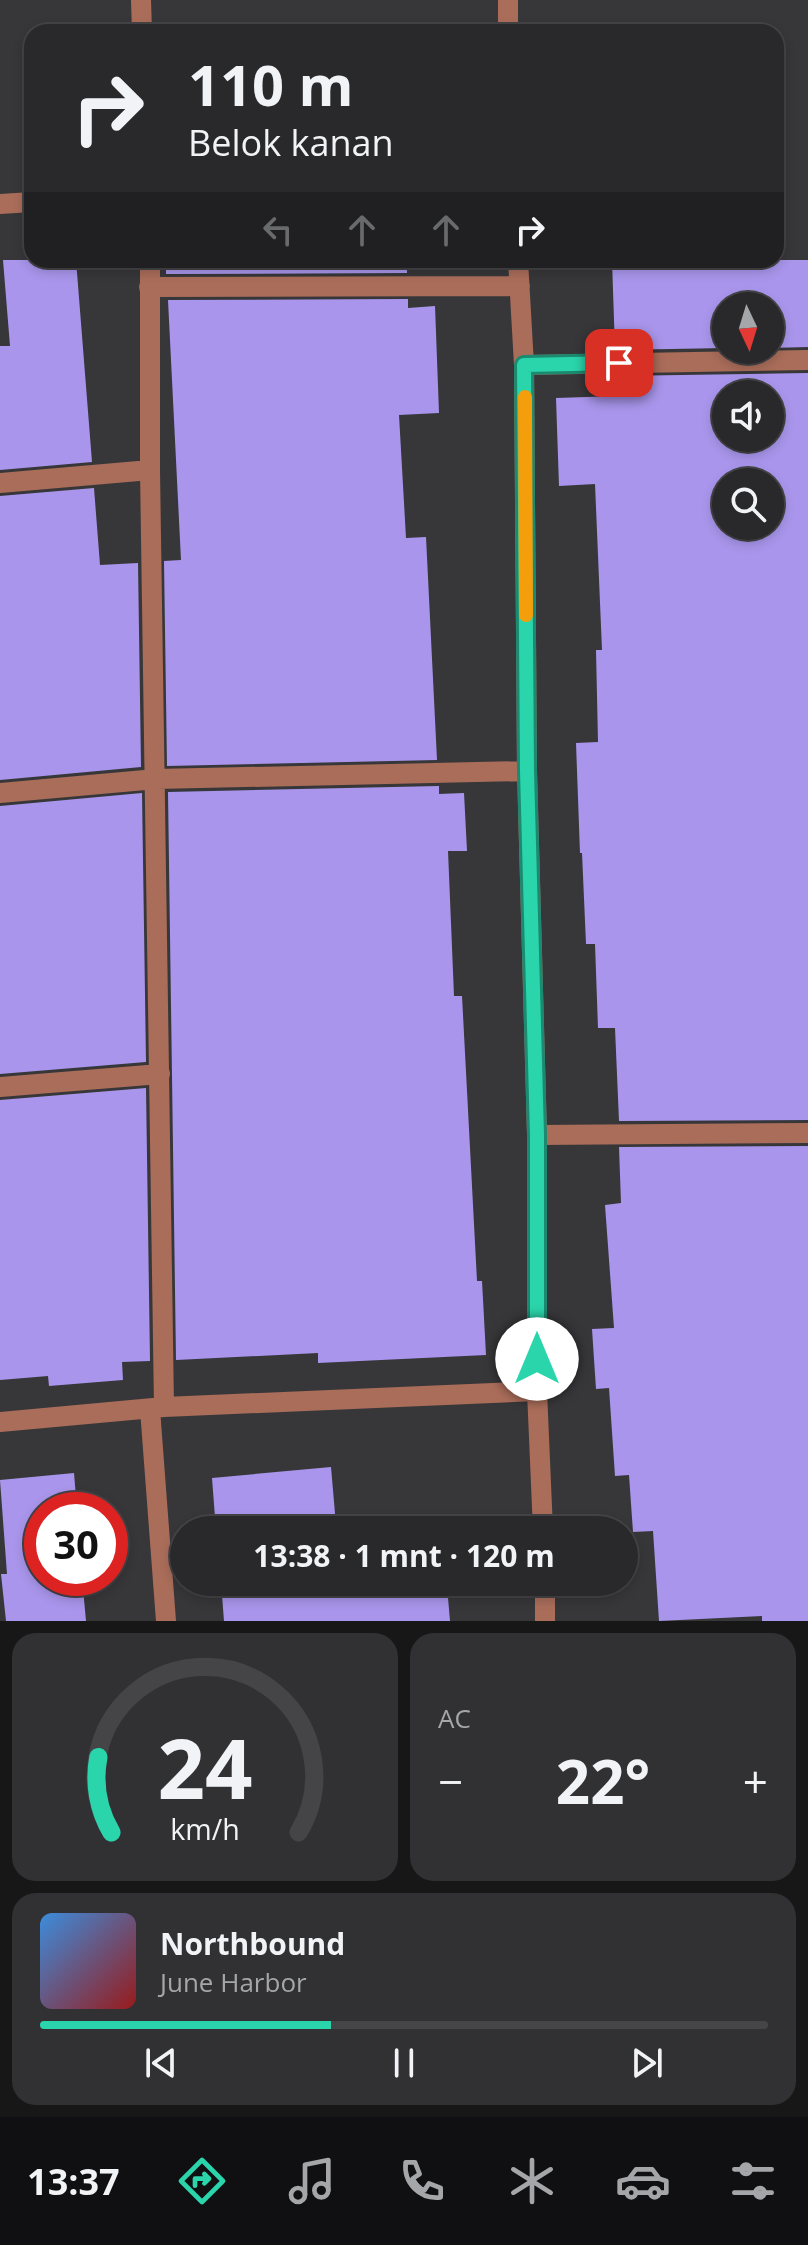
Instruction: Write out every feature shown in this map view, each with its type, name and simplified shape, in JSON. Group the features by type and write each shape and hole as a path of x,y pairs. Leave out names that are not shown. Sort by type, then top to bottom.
{"street":[{"path":"141,0 142,24"},
{"path":"508,0 508,24"},
{"path":"0,204 24,202"},
{"path":"150,268 160,1074 157,1408 166,1621"},
{"path":"519,268 524,365 527,771 537,1135 537,1391 542,1516"},
{"path":"149,287 520,286"},
{"path":"524,365 808,360"},
{"path":"0,483 150,470"},
{"path":"0,793 156,779 527,771"},
{"path":"0,1087 160,1074"},
{"path":"537,1135 808,1133"},
{"path":"0,1422 157,1408 537,1391"},
{"path":"545,1596 545,1621"}],"building":[{"path":"3,260 24,260 24,268 77,268 92,462 0,470 0,346 10,346"},
{"path":"784,260 808,260 808,347 784,348 784,292 712,292 712,348 615,350 612,268 784,268"},
{"path":"166,268 407,268 407,273 166,274"},
{"path":"408,299 408,308 435,306 439,413 399,415 406,538 426,537 437,760 167,766 164,561 181,560 168,300"},
{"path":"808,373 808,1120 619,1121 615,1028 598,1028 595,944 586,944 580,853 576,743 598,742 596,650 602,650 595,484 559,486 556,398 617,396 616,376"},
{"path":"94,488 100,565 138,563 141,767 0,780 0,496"},
{"path":"439,786 439,794 464,793 467,851 448,851 454,996 462,996 477,1281 482,1281 486,1355 318,1363 318,1353 176,1360 168,792"},
{"path":"142,793 146,1062 0,1074 0,806"},
{"path":"146,1088 150,1361 122,1362 123,1380 49,1386 48,1376 0,1380 0,1100"},
{"path":"808,1146 808,1621 762,1621 762,1616 659,1621 653,1531 638,1532 638,1516 632,1516 629,1475 615,1476 609,1388 596,1389 592,1329 614,1328 605,1205 621,1203 619,1147"},
{"path":"331,1467 335,1516 215,1516 212,1478"},
{"path":"74,1473 76,1492 24,1492 24,1596 84,1596 86,1621 6,1621 1,1574 7,1574 0,1480"},
{"path":"222,1596 448,1596 450,1621 224,1621"}],"slow traffic":[{"path":"525,397 526,615"}],"route":[{"path":"537,1359 537,1135 527,771 524,365 619,363"}]}
